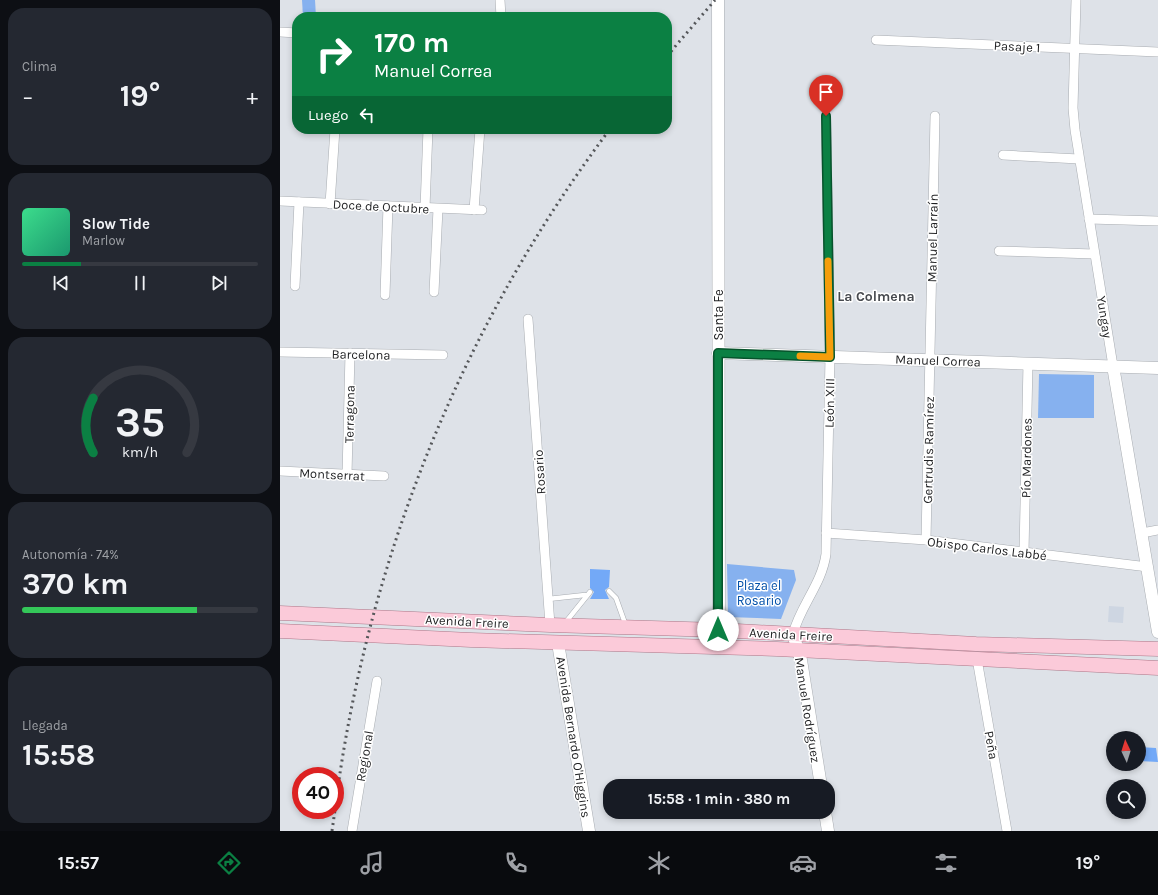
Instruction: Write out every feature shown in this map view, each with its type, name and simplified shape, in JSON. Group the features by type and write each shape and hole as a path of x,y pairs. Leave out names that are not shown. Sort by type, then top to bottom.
{"main road":[{"name":"Avenida Freire","path":"280,613 627,628 718,630 976,644 1158,649"},
{"path":"558,643 568,633 582,625"},
{"path":"695,647 718,630"},
{"name":"Avenida Freire","path":"280,631 558,643 799,650 1158,668"}],"street":[{"path":"500,0 501,12"},
{"name":"Santa Fe","path":"718,0 718,630"},
{"name":"Yungay","path":"1076,0 1073,108 1078,159 1158,632"},
{"path":"280,32 292,33"},
{"name":"Pasaje 1","path":"876,40 1158,52"},
{"name":"León XIII","path":"793,634 797,619 823,572 826,533 830,357 826,116"},
{"name":"Manuel Larraín","path":"930,360 935,116"},
{"path":"330,204 335,134"},
{"path":"426,208 428,134"},
{"name":"Doce de Octubre","path":"280,201 478,210 480,134"},
{"path":"1003,155 1078,159"},
{"path":"294,286 299,202"},
{"path":"385,295 388,206"},
{"path":"434,292 438,208"},
{"path":"1089,218 1158,220"},
{"path":"1000,251 1094,254"},
{"name":"Rosario","path":"528,319 550,625"},
{"name":"Barcelona","path":"280,352 443,355"},
{"name":"Terragona","path":"348,475 350,353"},
{"name":"Manuel Correa","path":"718,353 1158,368"},
{"name":"Gertrudis Ramírez","path":"926,540 930,360"},
{"name":"Pío Mardones","path":"1024,552 1028,363"},
{"name":"Montserrat","path":"280,471 384,476"},
{"path":"1142,533 1158,530"},
{"name":"Obispo Carlos Labbé","path":"826,533 926,540 1148,567"},
{"name":"Manuel Rodríguez","path":"793,634 799,650 820,779"},
{"name":"Avenida Bernardo O'Higgins","path":"558,643 589,831"},
{"name":"Peña","path":"977,659 1007,831"},
{"name":"Regional","path":"352,831 377,681"},
{"path":"826,819 828,831"}],"lane":[{"path":"609,591 616,598 627,628"},
{"path":"548,599 588,593 564,625"}],"shaded area":[{"path":"1109,606 1124,607 1123,623 1108,622"}],"green space":[{"path":"302,0 315,0 316,12 303,12"},
{"path":"1039,374 1094,375 1094,418 1038,418"},
{"name":"Plaza el Rosario","path":"727,564 794,570 796,580 781,619 728,617"}],"building":[{"path":"590,569 610,570 609,587 605,590 609,599 590,599 594,592 590,588"},
{"path":"1146,747 1156,748 1158,762 1146,761"}],"railway":[{"path":"672,50 715,0"},
{"path":"342,767 350,718 370,627 396,538 428,451 466,367 509,284 557,205 607,134"},
{"path":"332,831 334,819"}],"slow traffic":[{"path":"800,356 830,357 828,261"}],"district":[{"name":"La Colmena","path":"876,296"}],"route":[{"path":"718,630 718,353 830,357 826,116"}]}
